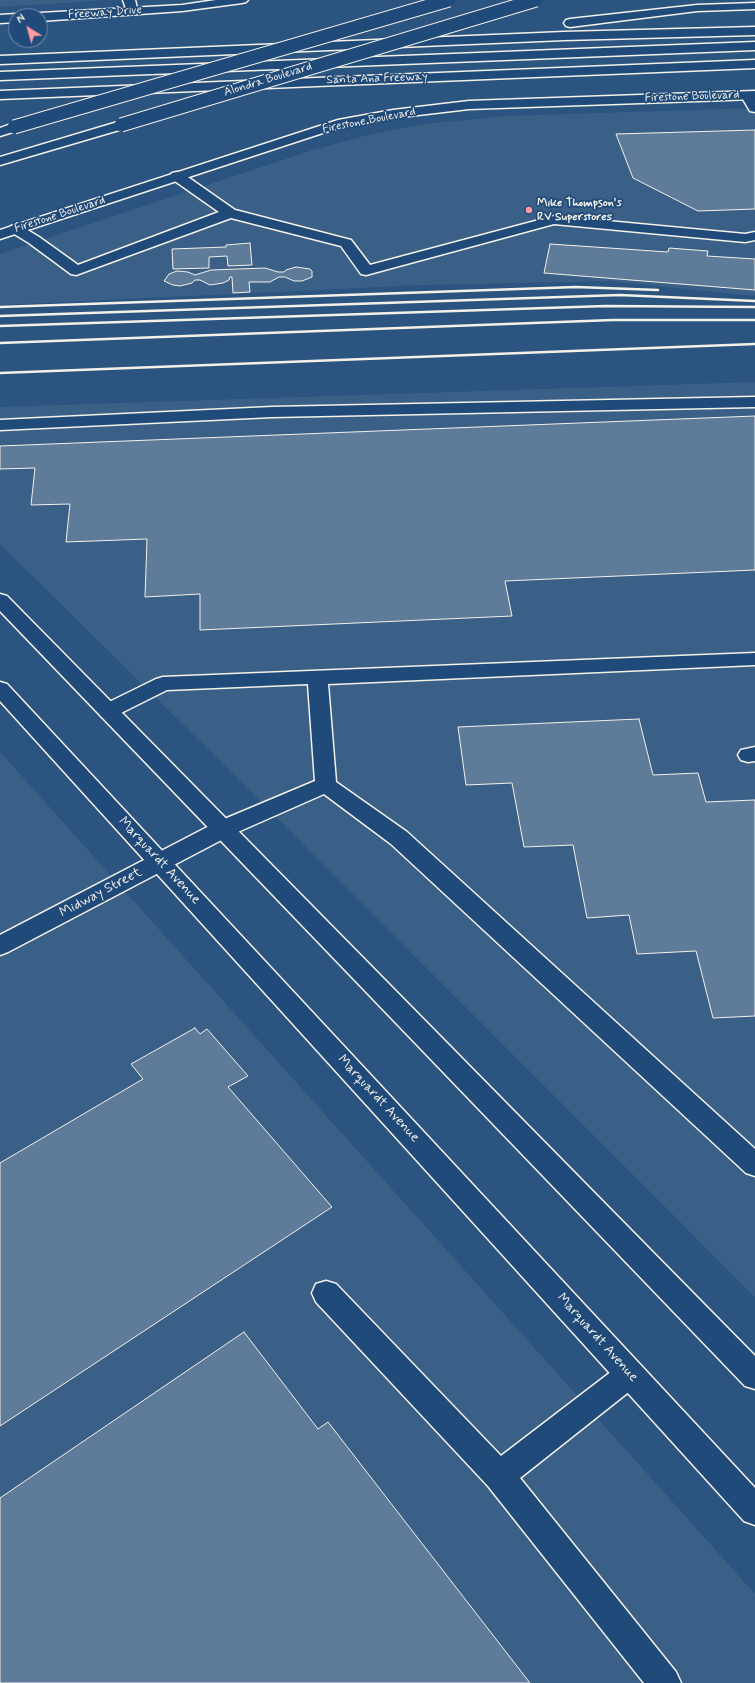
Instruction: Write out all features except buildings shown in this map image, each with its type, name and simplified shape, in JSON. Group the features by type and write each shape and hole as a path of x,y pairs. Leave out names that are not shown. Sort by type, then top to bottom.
{"main road":[{"path":"129,0 132,12"},
{"name":"Freeway Drive","path":"48,17 182,8 242,0"},
{"name":"Alondra Boulevard","path":"0,132 449,0"},
{"name":"Alondra Boulevard","path":"0,161 536,0"},
{"path":"755,6 697,8 565,24 755,18"},
{"path":"287,35 491,27"},
{"path":"0,60 755,30"},
{"path":"0,76 755,46"},
{"name":"Santa Ana Freeway","path":"0,95 573,70 755,64"},
{"path":"751,96 755,108"},
{"name":"Firestone Boulevard","path":"0,235 338,124 393,114 469,105 751,96"},
{"path":"176,176 230,213 346,243 366,271 554,220 750,237"},
{"path":"16,229 34,240 76,271 230,213"},
{"path":"0,425 272,412 755,402"},
{"path":"0,600 755,1376"},
{"path":"108,711 162,684 755,659"},
{"path":"318,678 326,785 399,838 755,1165"},
{"name":"Marquardt Avenue","path":"0,689 755,1510"},
{"name":"Midway Street","path":"0,946 223,829 326,785"},
{"path":"326,1293 499,1476 665,1683"},
{"path":"499,1476 630,1374"}],"shaded area":[{"path":"0,0 109,0 0,7"},
{"name":"Mike Thompson's RV Superstores","path":"755,108 755,296 609,281 421,285 0,305 0,254 313,150 372,134 424,124 507,116"},
{"path":"755,382 755,1297 202,743 0,544 0,407"},
{"path":"0,752 755,1594 755,1683 0,1683"}],"railway":[{"path":"0,307 576,287 658,290"},
{"path":"0,316 620,295 755,301"},
{"path":"0,326 606,306 755,307"},
{"path":"0,343 613,320 755,320"},
{"path":"0,373 755,344"}],"place":[{"name":"Mike Thompson's RV Superstores","path":"529,210"}]}
